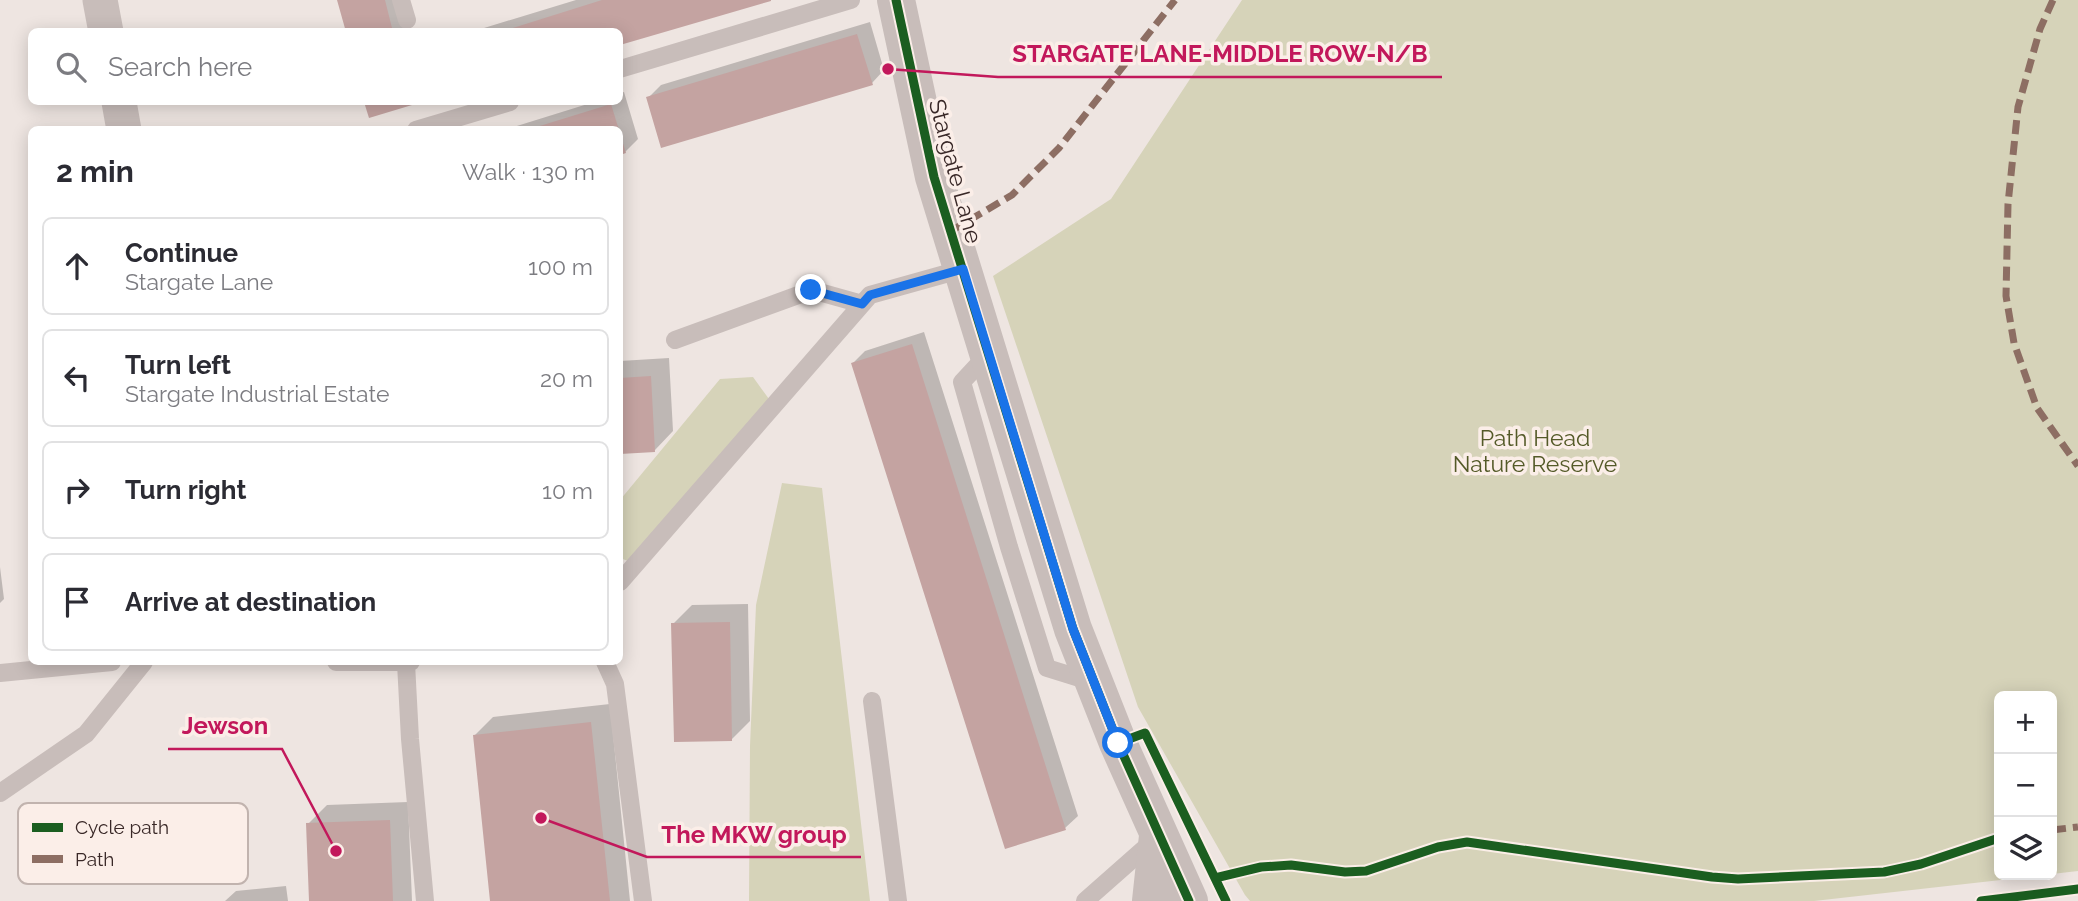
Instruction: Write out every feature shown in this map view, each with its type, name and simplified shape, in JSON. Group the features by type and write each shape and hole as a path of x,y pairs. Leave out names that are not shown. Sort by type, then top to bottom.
{"street":[{"path":"100,0 105,28"},
{"name":"Stargate Lane","path":"896,0 934,177 1073,629 1158,836 1189,901"},
{"path":"120,105 123,126"},
{"name":"Stargate Lane","path":"1151,901 1158,836"}],"lane":[{"path":"401,0 407,20"},
{"path":"623,68 851,0"},
{"path":"429,126 500,105"},
{"path":"623,579 870,295 963,269"},
{"path":"675,340 811,290 862,304"},
{"path":"0,673 81,665"},
{"path":"0,793 86,734 142,665"},
{"path":"409,665 425,901"},
{"path":"606,665 614,684 643,901"},
{"path":"872,701 898,901"},
{"path":"1085,901 1158,836"}],"green space":[{"name":"Path Head Nature Reserve","path":"1242,0 2078,0 2078,871 2057,873 2057,691 1994,691 1994,880 2001,880 1814,901 1250,901 1138,707 993,276 1111,199"},
{"path":"753,377 769,399 628,561 623,559 623,496 720,379"},
{"path":"782,483 822,488 870,901 749,901 750,746 756,605"}],"building":[{"path":"337,0 385,0 392,28 345,28"},
{"path":"602,0 771,0 623,44 623,28 513,28"},
{"path":"857,34 873,85 661,148 646,97"},
{"path":"365,105 412,105 369,118"},
{"path":"611,105 618,126 540,126"},
{"path":"912,344 1066,830 1005,849 851,363"},
{"path":"651,376 655,452 623,454 623,378"},
{"path":"730,622 732,741 674,742 671,623"},
{"path":"591,722 610,901 490,901 473,735"},
{"path":"390,820 393,901 309,901 306,823"}],"marked path":[{"path":"951,231 1012,195 1059,148 1175,0"},
{"path":"2053,0 2040,29 2018,107 2008,204 2006,296 2014,343 2037,408 2078,466"},
{"path":"2057,829 2078,827"}],"cycle path":[{"path":"896,0 934,177 1073,629 1118,743 1189,901"},
{"path":"1118,743 1145,733 1226,901"},
{"path":"1215,878 1261,867 1291,865 1345,872 1366,871 1438,847 1467,842 1738,879 1884,872 1921,864 1994,840"},
{"path":"1981,901 2078,889"}],"place":[{"name":"STARGATE LANE-MIDDLE ROW-N/B","path":"888,69"},
{"name":"The MKW group","path":"541,818"},
{"name":"Jewson","path":"336,851"}],"route":[{"path":"811,290 862,304 870,295 963,269 1073,629 1118,743"}]}
